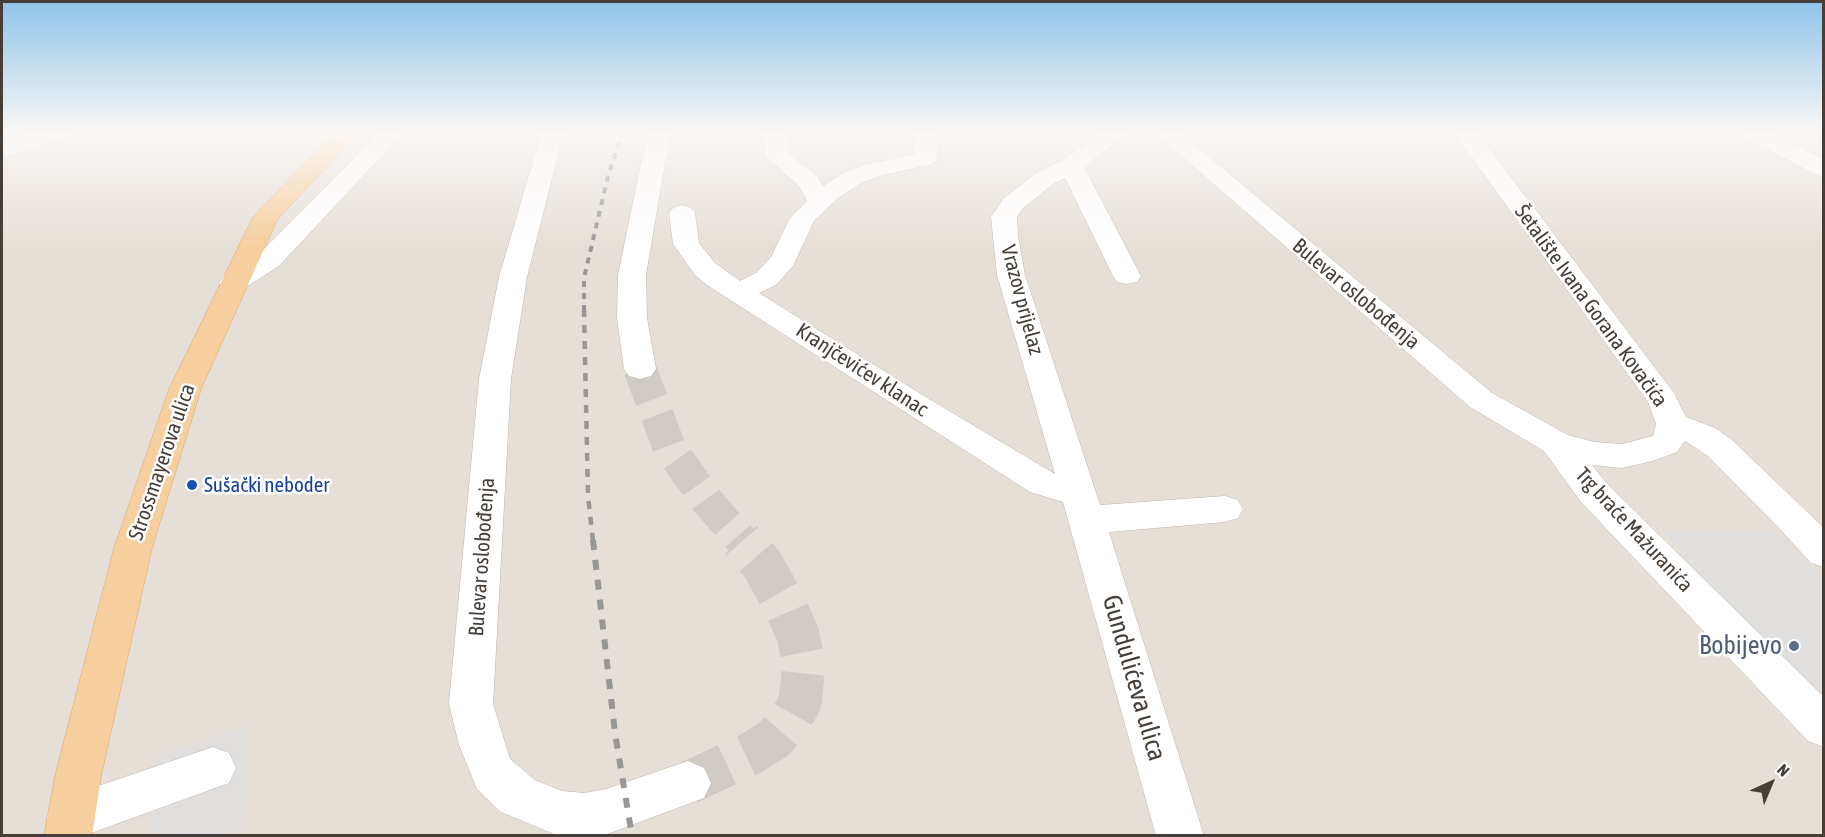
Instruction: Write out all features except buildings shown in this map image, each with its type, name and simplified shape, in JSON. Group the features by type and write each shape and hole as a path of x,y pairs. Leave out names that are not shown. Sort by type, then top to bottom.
{"main road":[{"name":"Strossmayerova ulica","path":"70,826 78,776 133,548 185,388 266,217 311,170"}],"street":[{"path":"233,283 269,260 363,170"},
{"name":"Bulevar oslobođenja","path":"542,170 513,277 495,379 471,704 481,745 492,774 518,796 562,814 584,816 615,809 688,783"},
{"path":"640,369 632,318 632,275 652,170"},
{"path":"794,170 809,182 820,202"},
{"path":"739,292 766,279 783,260 803,218 820,202 855,177 875,170"},
{"name":"Vrazov prijelaz","path":"1063,170 1027,192 1012,204 1004,217 1011,275 1082,505"},
{"path":"1074,170 1127,276"},
{"name":"Bulevar oslobođenja","path":"1210,170 1481,399 1556,443"},
{"name":"Šetalište Ivana Gorana Kovačića","path":"1493,170 1663,400 1673,424"},
{"name":"Kranjčevićev klanac","path":"682,213 686,244 705,269 913,404 1082,505 1226,509"},
{"path":"1673,424 1703,436 1720,448 1794,519 1824,553"},
{"name":"Trg braće Mažuranića","path":"1556,443 1594,454 1622,456 1665,444 1671,436 1673,424"},
{"name":"Trg braće Mažuranića","path":"1556,443 1594,493 1808,692 1824,727"},
{"name":"Gundulićeva ulica","path":"1082,505 1180,836"},
{"path":"70,826 213,768"}],"shaded area":[{"path":"2,170 1823,170 1823,835 2,836"},
{"name":"Bobijevo","path":"1662,531 1775,531 1823,578 1823,715"},
{"path":"247,726 244,830 230,835 148,836 155,756"}],"tunnel":[{"path":"640,369 669,447 707,501 742,541"},
{"path":"688,783 750,754 774,739 789,722 800,702 804,665 798,635 785,605 762,564 741,540"}],"railway":[{"path":"584,309 584,278 610,170"},
{"path":"584,309 588,496 593,541"},
{"path":"593,540 615,733 632,836"}],"place":[{"name":"Sušački neboder","path":"192,485"},
{"name":"Bobijevo","path":"1794,646"}]}
